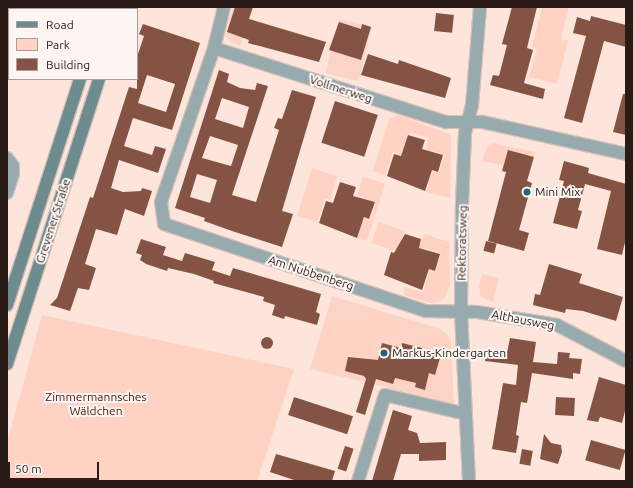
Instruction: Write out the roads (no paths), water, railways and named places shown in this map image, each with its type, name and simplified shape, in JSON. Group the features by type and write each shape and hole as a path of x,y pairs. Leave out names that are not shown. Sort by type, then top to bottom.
{"main road":[{"name":"Grevener Straße","path":"7,305 80,80"},
{"name":"Grevener Straße","path":"7,364 99,80"}],"street":[{"path":"214,48 224,7"},
{"name":"Rektoratsweg","path":"469,481 461,311 465,133 472,105 480,7"},
{"name":"Vollmerweg","path":"214,48 446,122 468,122"},
{"name":"Am Nubbenberg","path":"214,48 161,202 164,224 426,311 461,311"},
{"path":"468,122 482,122 626,154"},
{"path":"7,158 13,166 13,174 7,193"},
{"name":"Althausweg","path":"461,311 557,325 626,361"},
{"path":"358,481 385,395 466,414"}],"place":[{"name":"Mini Mix","path":"527,192"},
{"name":"Markus-Kindergarten","path":"384,353"}],"park label":[{"name":"Zimmermannsches Wäldchen","path":"96,404"}]}
